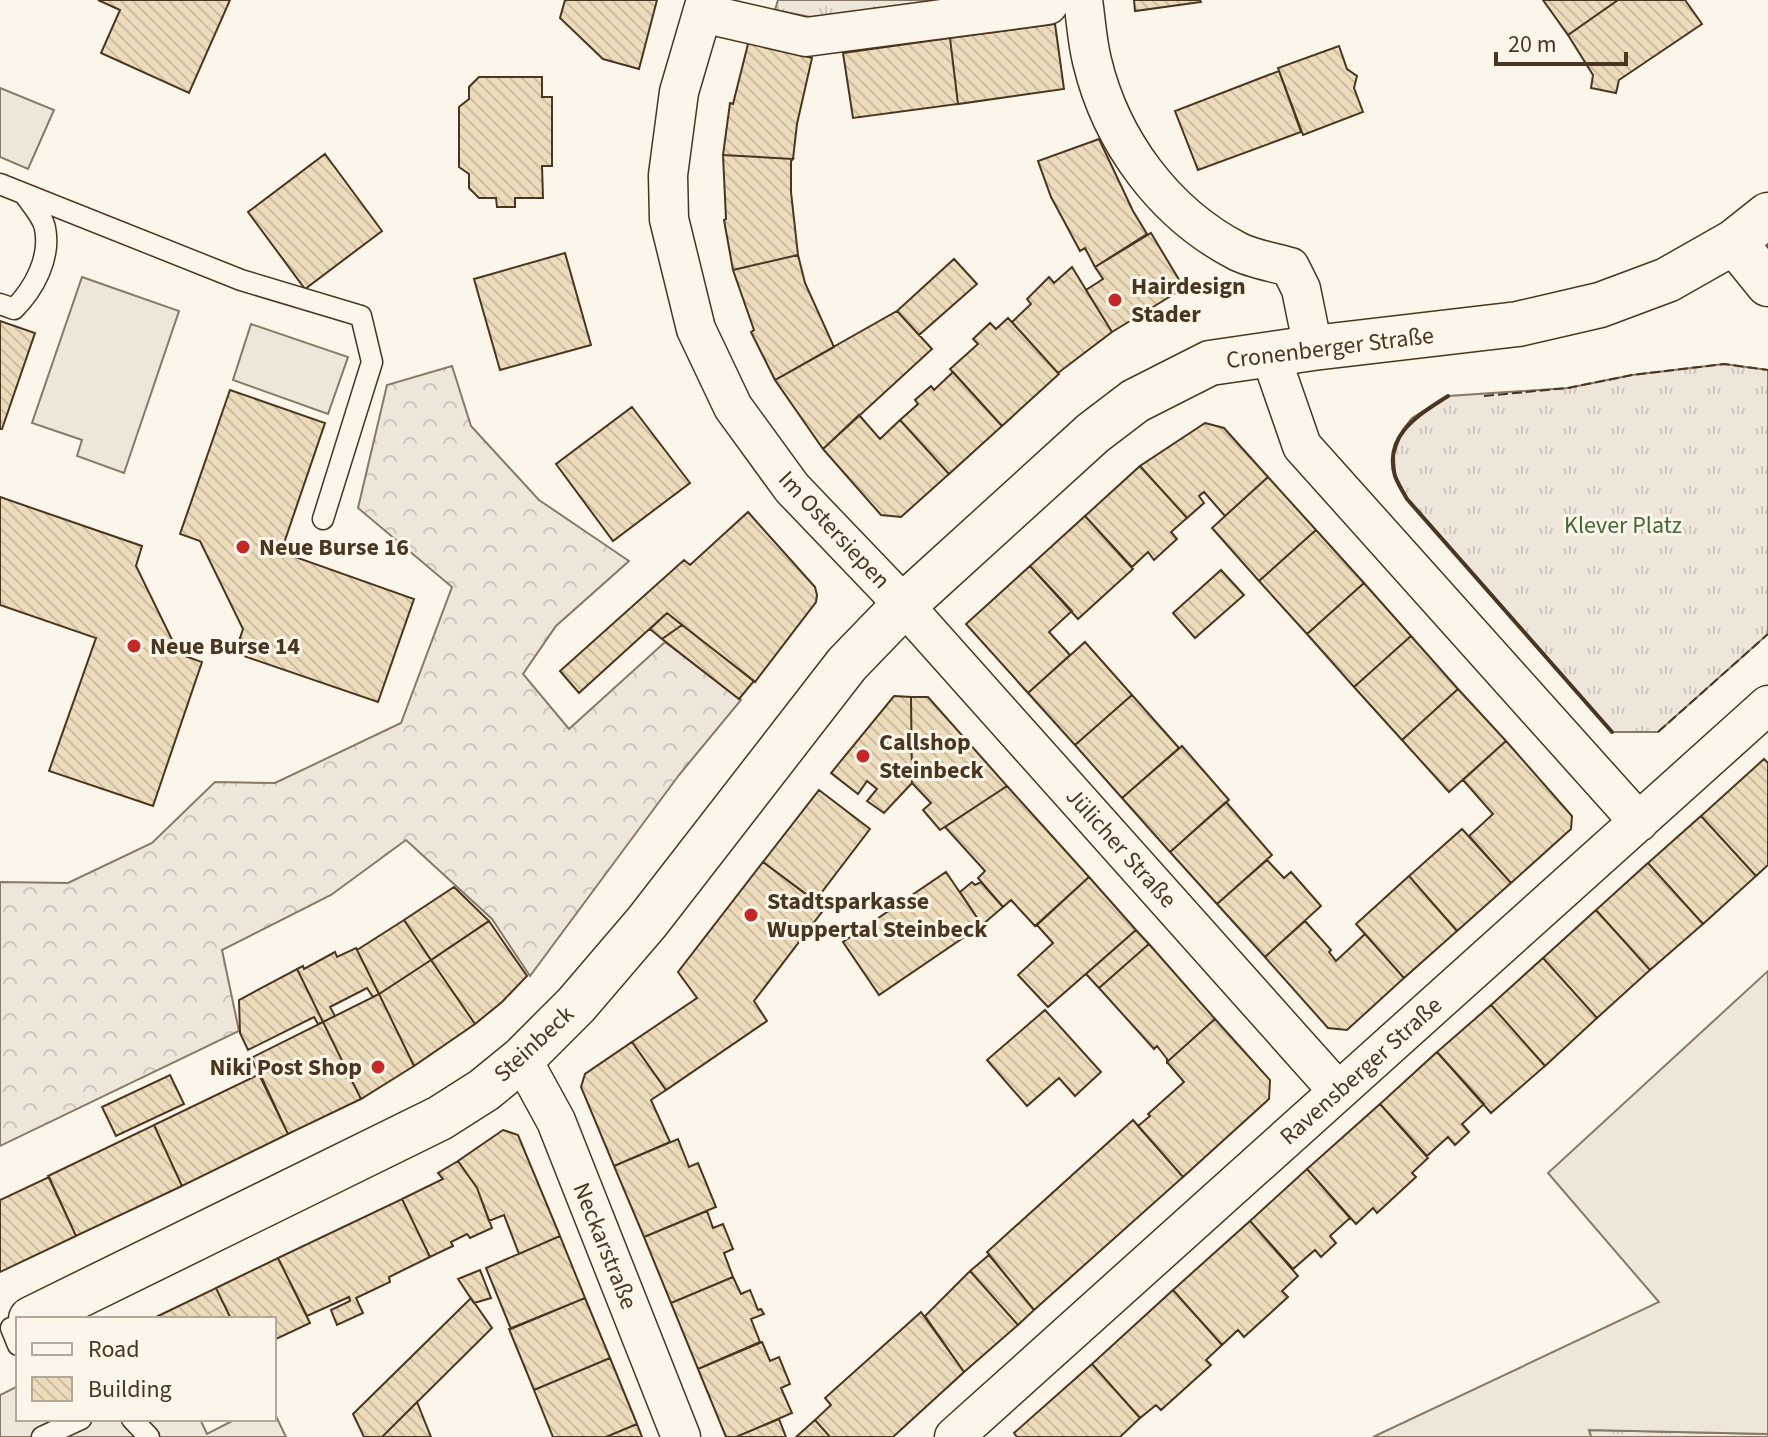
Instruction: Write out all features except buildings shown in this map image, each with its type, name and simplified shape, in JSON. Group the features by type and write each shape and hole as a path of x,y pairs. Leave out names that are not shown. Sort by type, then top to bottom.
{"main road":[{"name":"Cronenberger Straße","path":"904,605 1093,433 1135,401 1210,363 1518,324 1600,305 1667,280 1734,242 1768,215"},
{"path":"1734,242 1768,284"},
{"name":"Steinbeck","path":"42,1317 440,1118 484,1090 522,1059 576,1005 647,922 847,664 904,605"}],"street":[{"path":"704,6 806,37 1048,5 1048,0"},
{"path":"1083,0 1092,62 1111,114 1135,161 1169,203 1204,231 1239,253 1290,267 1301,289 1313,348"},
{"name":"Im Ostersiepen","path":"704,6 679,92 668,175 669,219 696,329 733,407 792,488 904,605"},
{"path":"1270,354 1302,446 1639,822"},
{"name":"Jülicher Straße","path":"904,605 1338,1091"},
{"name":"Ravensberger Straße","path":"954,1437 1768,705"},
{"name":"Neckarstraße","path":"522,1059 556,1121 681,1437"}],"lane":[{"path":"0,184 241,280 361,316 372,362 323,519"},
{"path":"0,304 14,309 30,293 44,258 45,226 25,195"},
{"path":"48,1429 74,1421"},
{"path":"134,1421 149,1437"}],"green space":[{"path":"778,0 971,0 820,19 775,10"},
{"name":"Klever Platz","path":"1724,364 1768,370 1768,634 1658,732 1612,732 1407,499 1395,475 1394,455 1402,431 1412,418 1448,396 1568,388 1632,375"},
{"path":"452,366 471,426 539,500 629,561 556,626 523,674 569,729 665,642 741,700 679,775 530,976 492,919 406,840 331,895 222,950 239,1031 0,1146 0,882 68,883 152,843 215,782 275,783 401,723 452,587 358,508 387,385"},
{"path":"1768,971 1768,1434 1589,1430 1591,1437 1373,1437 1659,1302 1548,1173"},
{"path":"1589,1430 1768,1434 1768,1437 1591,1437"}],"shaded area":[{"path":"0,88 54,110 28,169 0,157"},
{"path":"82,277 179,311 124,473 77,456 82,440 32,423"},
{"path":"251,324 348,357 328,414 233,380"},
{"path":"16,1387 16,1421 201,1421 207,1434 232,1421 276,1421 276,1416 286,1437 0,1437 0,1395"}],"fence":[{"path":"1484,396 1568,388 1632,375 1724,364 1768,370"},
{"path":"1658,732 1768,634"}],"wall":[{"path":"1448,396 1416,418 1399,437 1394,449 1395,476 1407,499 1612,732"}],"place":[{"name":"Hairdesign Stader","path":"1115,300"},
{"name":"Neue Burse 16","path":"243,547"},
{"name":"Neue Burse 14","path":"134,646"},
{"name":"Callshop Steinbeck","path":"863,756"},
{"name":"Stadtsparkasse Wuppertal Steinbeck","path":"751,915"},
{"name":"Niki Post Shop","path":"378,1067"}]}
